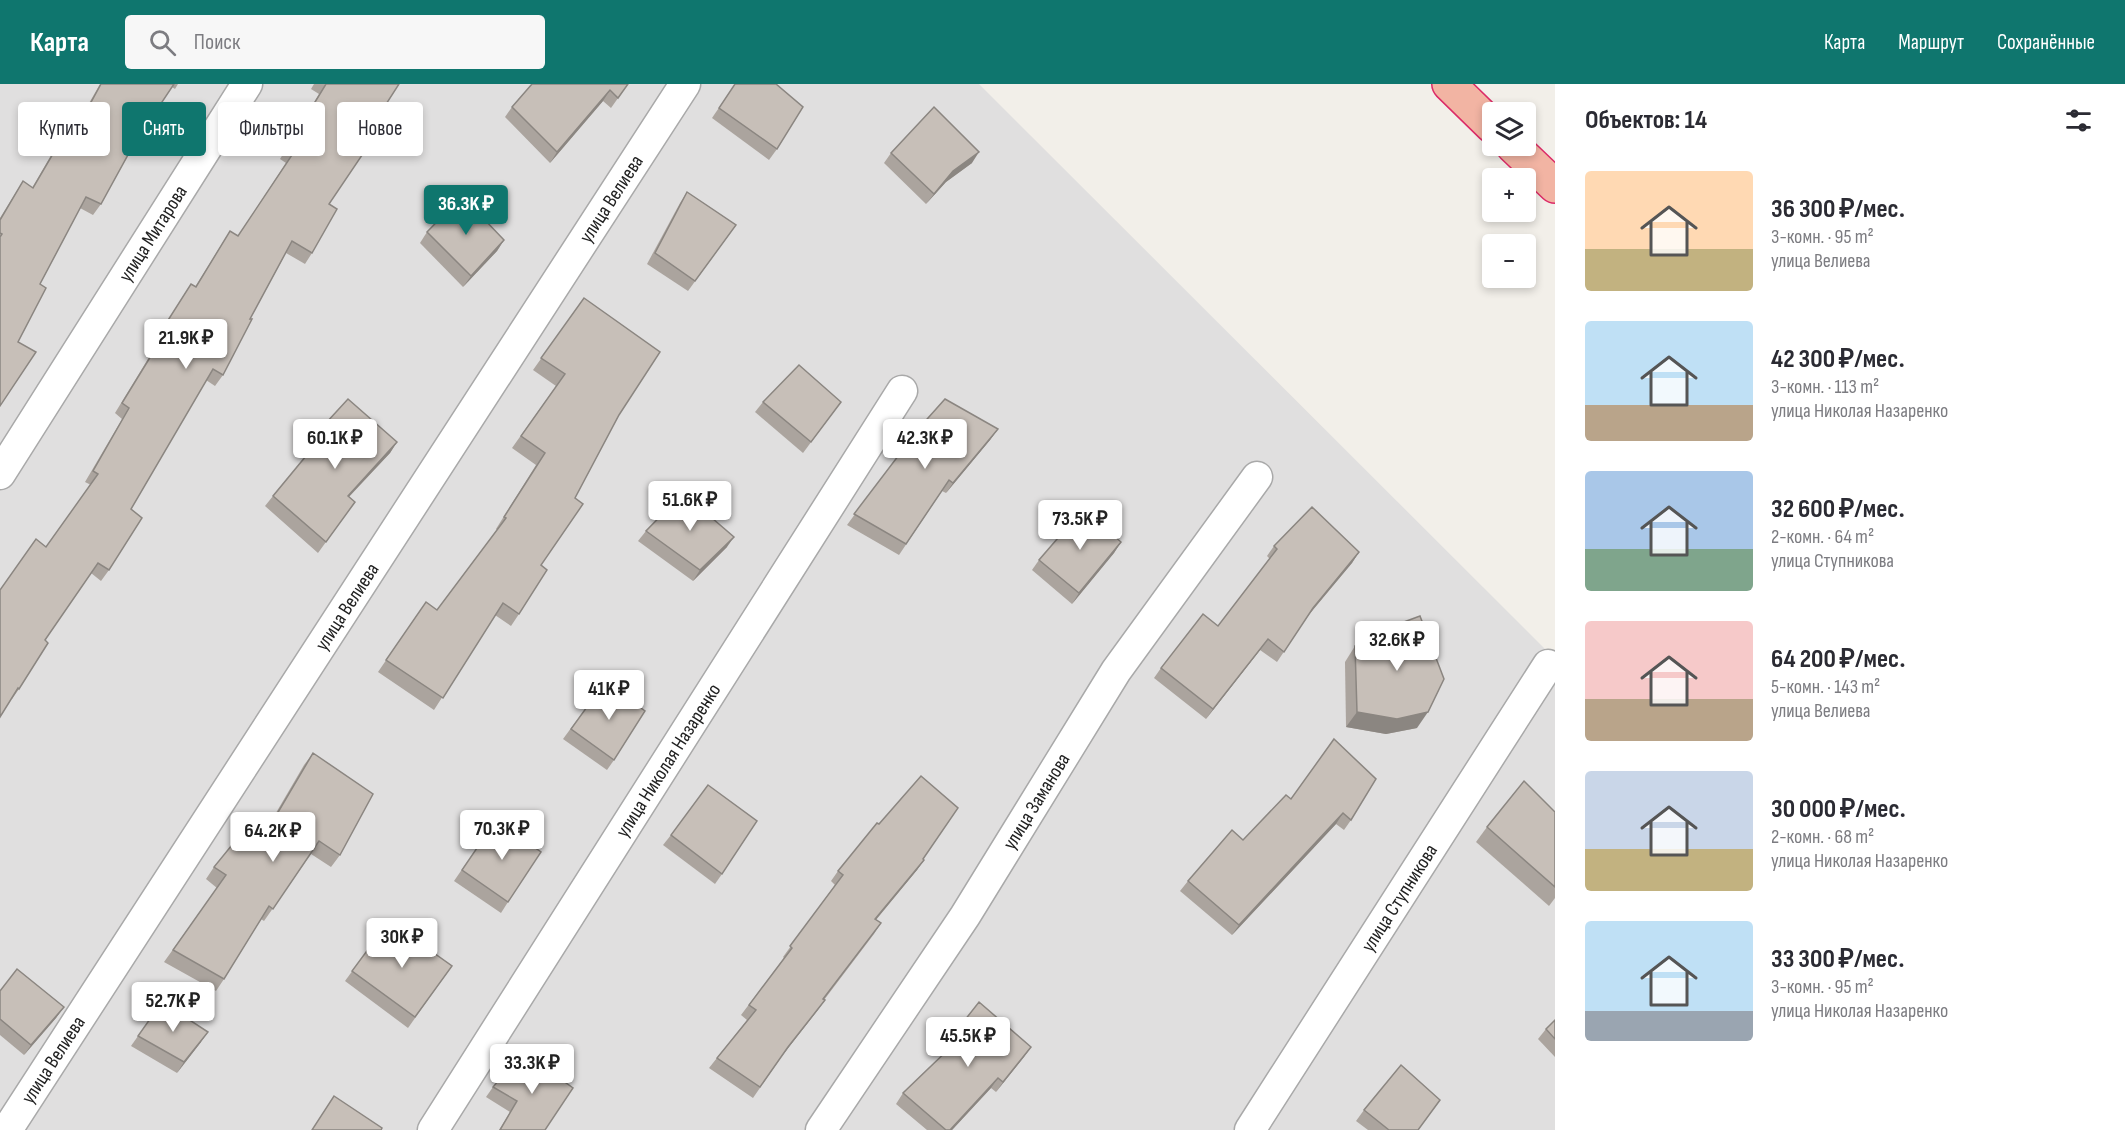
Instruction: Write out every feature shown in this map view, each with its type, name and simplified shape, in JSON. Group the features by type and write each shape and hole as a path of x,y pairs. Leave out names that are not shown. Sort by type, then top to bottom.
{"highway":[{"path":"1449,84 1482,116"},
{"path":"1524,156 1555,186"}],"street":[{"name":"улица Митарова","path":"0,474 247,84"},
{"name":"улица Велиева","path":"7,1130 685,84"},
{"name":"улица Николая Назаренко","path":"433,1130 902,391"},
{"name":"улица Заманова","path":"821,1130 965,916 1116,671 1257,477"},
{"name":"улица Ступникова","path":"1250,1130 1548,665"}],"shaded area":[{"path":"0,84 979,84 1555,659 1555,1130 0,1130"}],"building":[{"path":"101,84 174,84 162,102 122,102 122,156 127,156 101,204 86,197 40,284 46,288 18,342 36,352 0,406 0,237 2,234 0,233 0,220 23,181 33,188 52,156 110,156 110,102 91,102"},
{"path":"326,84 399,84 387,102 337,102 337,156 361,156 329,204 337,209 312,253 292,241 223,375 213,369 131,509 142,518 109,570 98,563 45,640 48,643 0,717 0,590 36,539 46,547 98,474 93,471 129,408 122,403 162,338 158,336 191,284 196,287 230,231 238,236 291,156 325,156 325,102 315,102"},
{"path":"532,84 628,84 618,98 610,90 557,152 512,107"},
{"path":"735,84 776,84 803,107 777,149 719,108"},
{"path":"934,107 979,152 953,171 934,194 891,153"},
{"path":"687,192 736,225 695,281 655,253"},
{"path":"462,196 504,240 471,276 427,232"},
{"path":"584,298 660,352 619,415 575,498 583,504 541,565 547,570 519,614 503,603 443,698 386,660 426,602 437,610 506,518 504,517 545,453 521,436 565,374 541,358"},
{"path":"799,365 841,402 811,442 763,402"},
{"path":"348,399 397,442 348,496 355,502 326,542 273,496 320,439 315,435"},
{"path":"945,399 998,429 953,483 949,480 906,544 854,514 905,447 903,446"},
{"path":"683,493 734,537 700,570 646,531"},
{"path":"1312,507 1359,552 1313,608 1284,652 1268,639 1213,709 1161,668 1203,614 1218,626 1277,549 1274,546"},
{"path":"1083,509 1121,542 1079,593 1039,560"},
{"path":"1420,616 1444,679 1428,712 1397,719 1357,712 1355,646 1385,629"},
{"path":"605,682 645,711 614,760 571,729"},
{"path":"1334,739 1376,779 1351,820 1343,813 1239,925 1188,881 1232,830 1243,840 1286,795 1291,799"},
{"path":"313,753 373,794 340,855 319,841 273,909 269,906 224,979 173,950 226,875 214,867 249,824 264,836"},
{"path":"921,776 958,808 924,860 875,919 881,923 760,1087 717,1058 756,1010 749,1005 843,875 838,871 877,823 879,824"},
{"path":"1524,781 1555,812 1555,887 1487,827"},
{"path":"708,785 757,821 722,874 671,835"},
{"path":"496,820 541,852 508,902 462,870"},
{"path":"389,921 452,966 415,1017 352,971"},
{"path":"17,969 64,1007 31,1045 0,1019 0,991"},
{"path":"162,1002 208,1032 184,1062 138,1036"},
{"path":"979,1002 1031,1047 1003,1082 998,1078 950,1130 946,1130 903,1093 955,1043 950,1039"},
{"path":"1555,1020 1555,1039 1546,1029"},
{"path":"523,1052 573,1088 545,1130 500,1130 517,1101 493,1087"},
{"path":"1401,1065 1440,1100 1418,1130 1389,1130 1364,1110"},
{"path":"334,1096 382,1128 381,1130 312,1130"}]}
